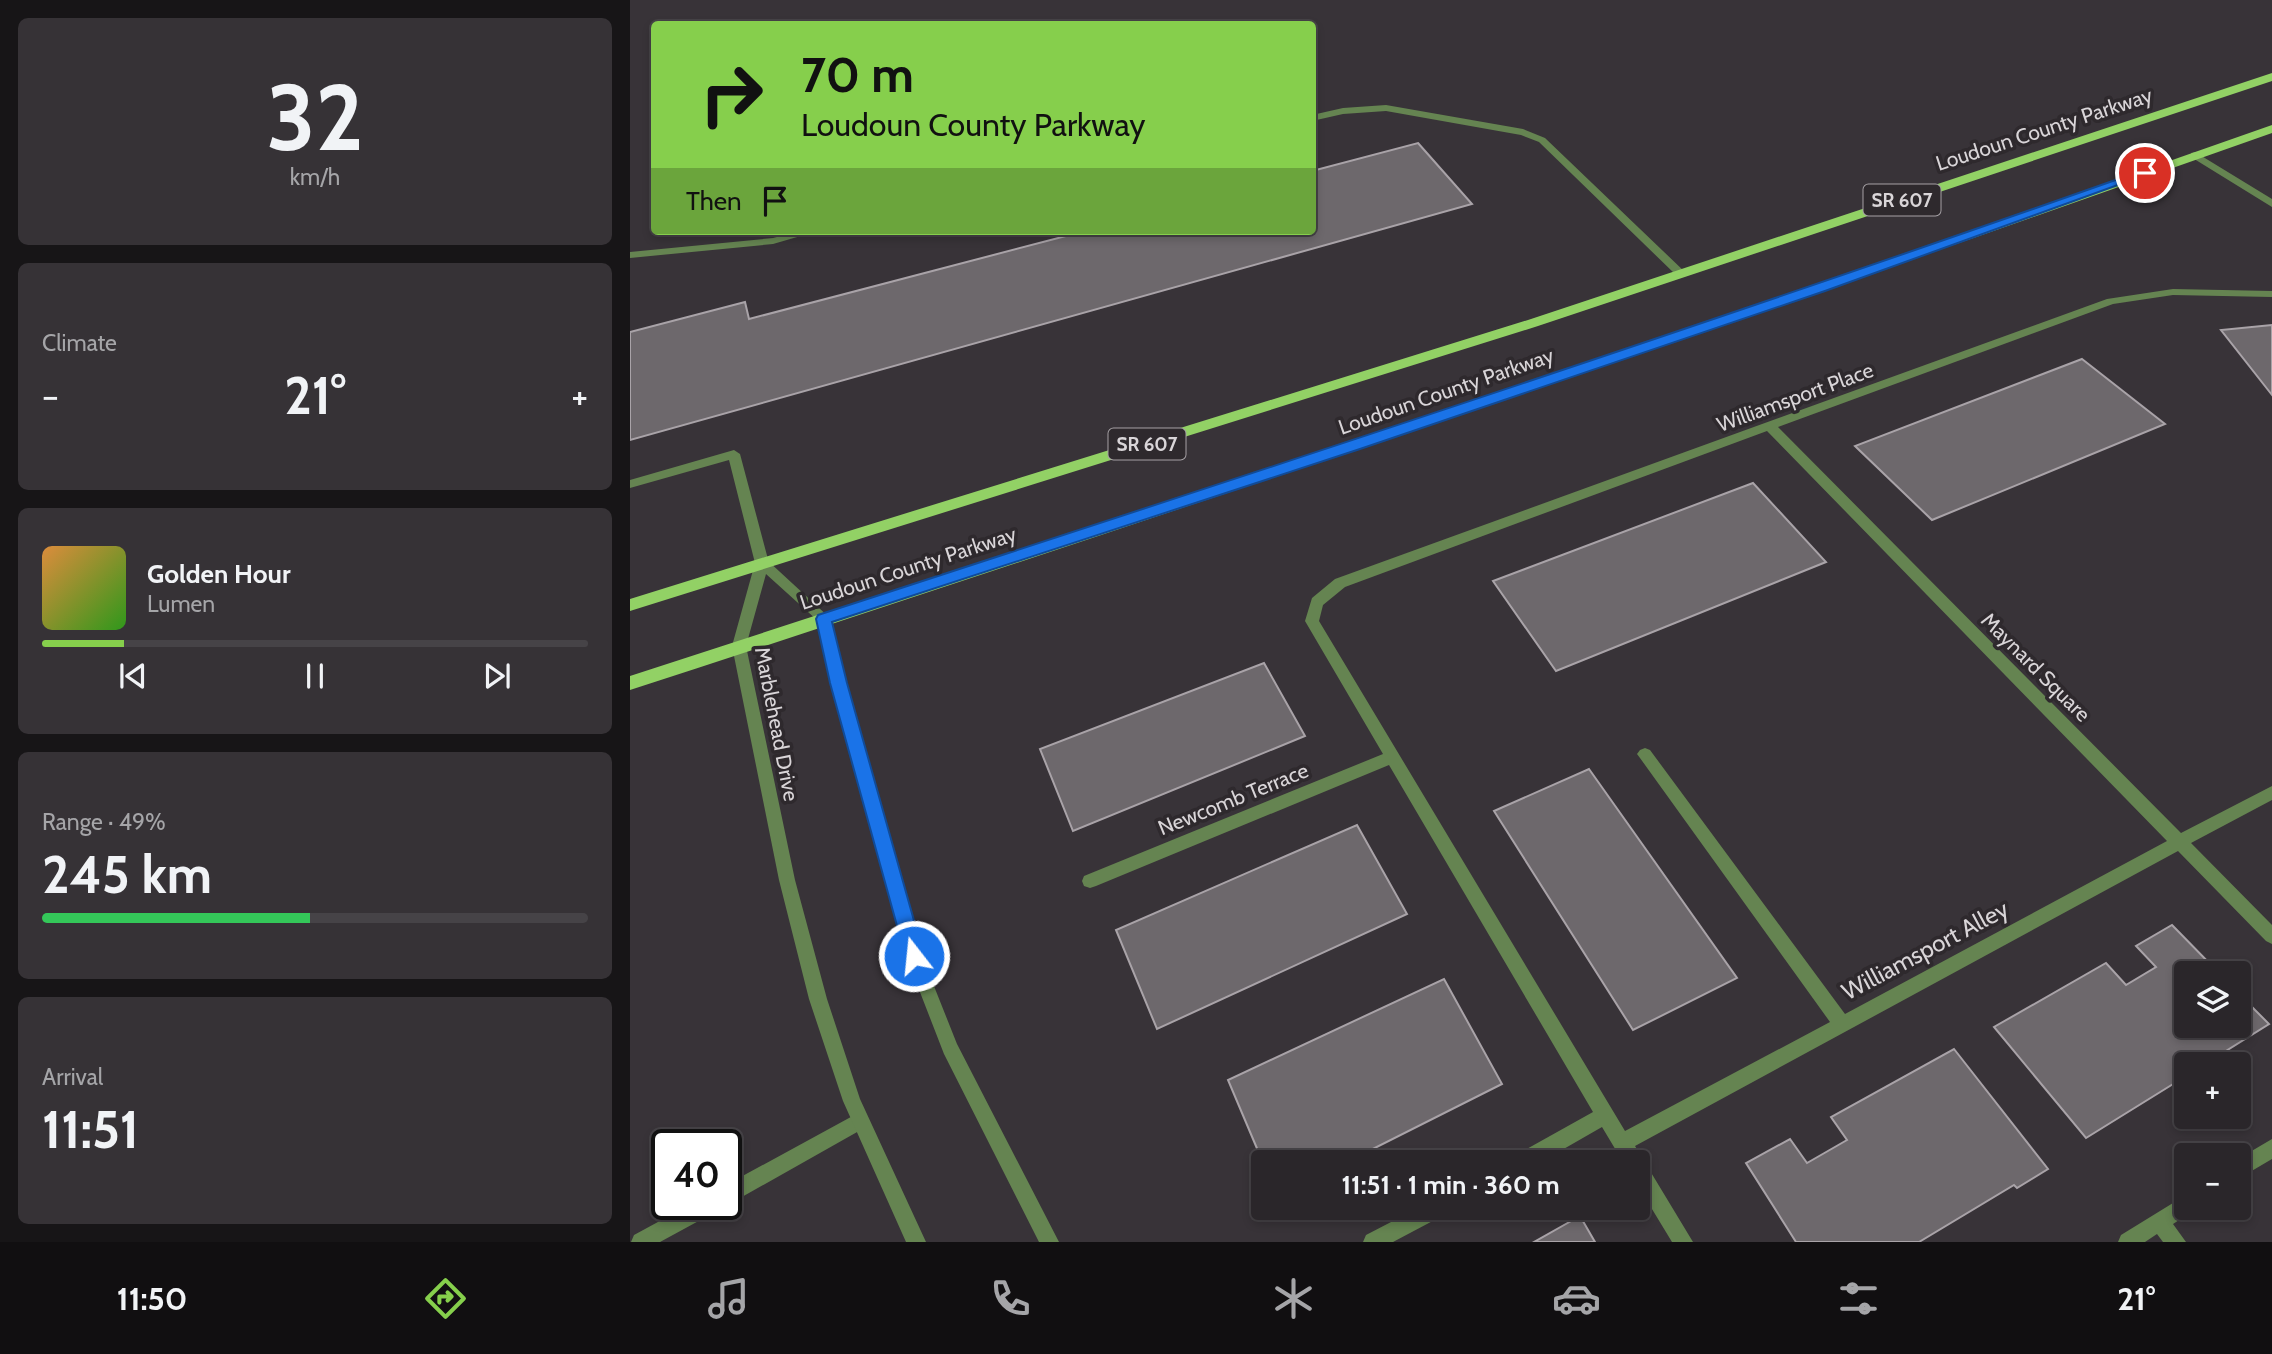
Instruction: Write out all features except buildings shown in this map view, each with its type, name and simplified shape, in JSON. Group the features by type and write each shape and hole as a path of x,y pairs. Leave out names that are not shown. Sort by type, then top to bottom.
{"main road":[{"name":"Loudoun County Parkway","path":"630,605 1519,327 2272,77"},
{"name":"Loudoun County Parkway","path":"630,682 1342,450 1821,288 2272,129"}],"street":[{"path":"1316,117 1368,108 1400,110 1522,132 1542,140 1679,273"},
{"path":"2195,155 2272,204"},
{"path":"630,255 773,241 797,235"},
{"name":"Williamsport Place","path":"1392,757 1312,621 1317,602 1340,583 2111,301 2173,292 2272,294"},
{"name":"Maynard Square","path":"1770,427 2272,936"},
{"path":"630,484 734,454 762,563 824,619 914,956 950,1048 1049,1242"},
{"name":"Marblehead Drive","path":"762,563 738,646 787,880 818,999 860,1121 916,1242"},
{"path":"1645,754 1841,1023"},
{"path":"1392,757 1626,1150"},
{"name":"Newcomb Terrace","path":"1090,880 1392,757"},
{"name":"Williamsport Alley","path":"1622,1143 2272,792"},
{"path":"1544,1150 1604,1116"},
{"path":"742,1186 860,1121"},
{"path":"2251,1162 2272,1148"},
{"path":"1650,1188 1683,1242"},
{"path":"2128,1242 2174,1212"},
{"path":"641,1242 681,1220"},
{"path":"1373,1242 1414,1220"},
{"path":"2159,1222 2176,1242"}],"route":[{"path":"914,956 824,619 1355,446 1821,288 2145,173"}]}
